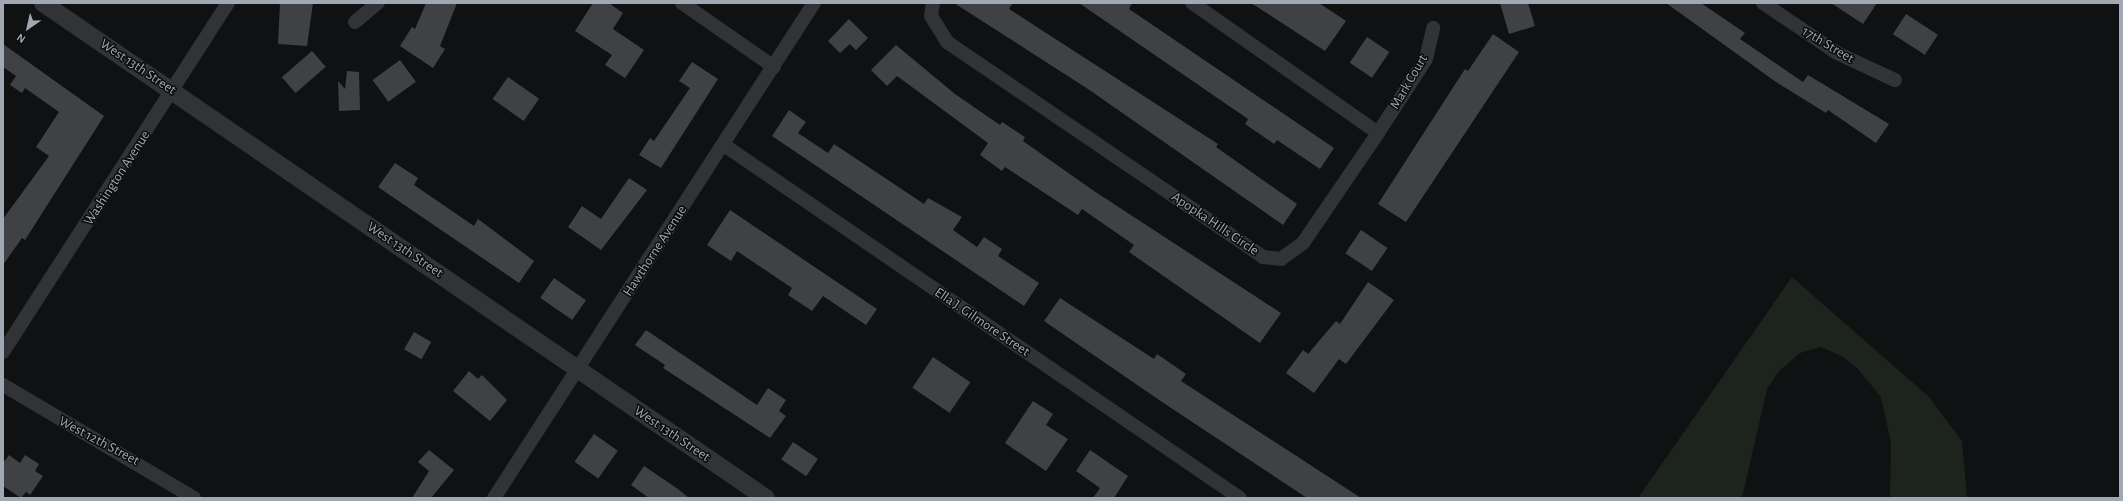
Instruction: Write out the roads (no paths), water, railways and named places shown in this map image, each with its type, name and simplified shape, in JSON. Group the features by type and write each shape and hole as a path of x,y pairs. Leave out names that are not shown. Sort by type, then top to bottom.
{"street":[{"name":"West 13th Street","path":"43,3 766,498"},
{"name":"Washington Avenue","path":"3,352 174,92 228,3"},
{"path":"355,22 378,3"},
{"path":"682,3 774,67"},
{"name":"Hawthorne Avenue","path":"494,498 724,145 814,3"},
{"name":"Apopka Hills Circle","path":"933,3 930,16 947,42 1264,257 1282,259 1303,243 1378,133"},
{"path":"1192,3 1378,133"},
{"name":"17th Street","path":"1763,3 1837,53 1895,80"},
{"name":"Mark Court","path":"1378,133 1426,59 1433,28"},
{"name":"Ella J. Gilmore Street","path":"724,145 1240,498"},
{"name":"West 12th Street","path":"3,385 194,498"}]}
